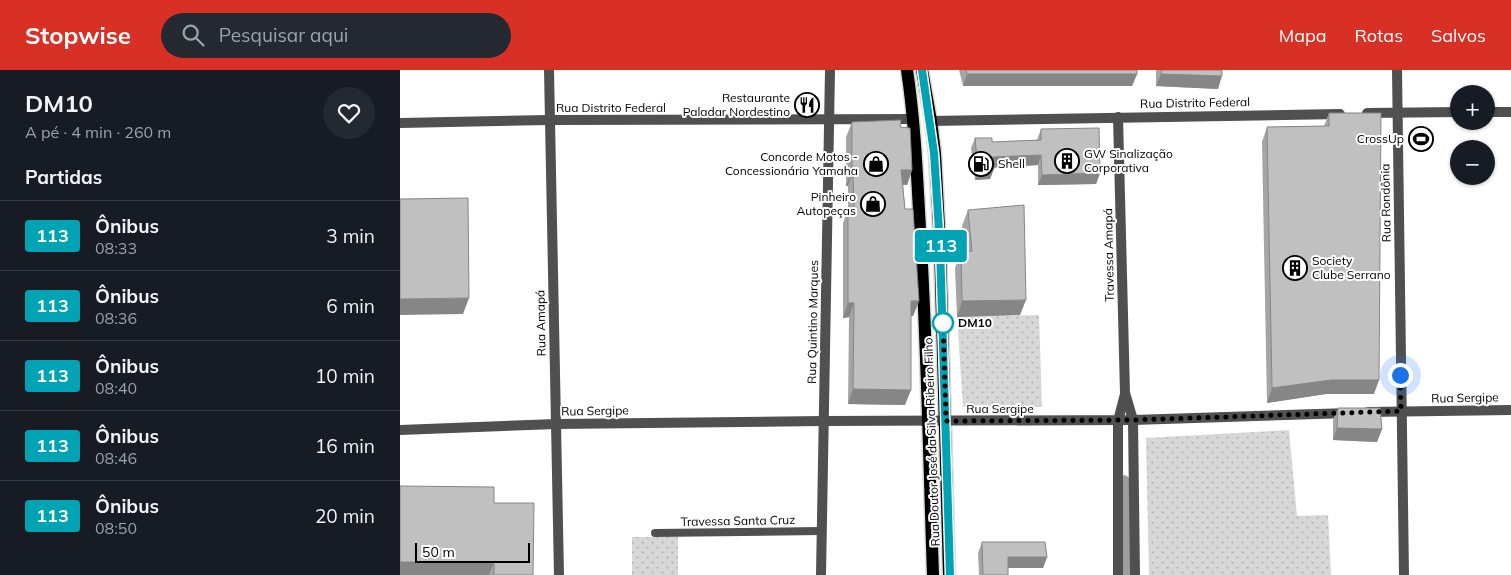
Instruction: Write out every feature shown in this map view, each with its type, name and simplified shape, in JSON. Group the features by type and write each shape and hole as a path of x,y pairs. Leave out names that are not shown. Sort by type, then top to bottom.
{"main road":[{"name":"Rua Doutor José da Silva Ribeiro Filho","path":"907,70 913,118 922,266 933,575"},
{"name":"Rua Doutor José da Silva Ribeiro Filho","path":"922,70 931,121 940,246 950,575"}],"street":[{"name":"Rua Amapá","path":"549,70 559,575"},
{"name":"Rua Quintino Marques","path":"821,575 830,70"},
{"name":"Rua Rondônia","path":"1397,70 1404,575"},
{"name":"Rua Distrito Federal","path":"931,121 1450,112"},
{"path":"1495,112 1511,112"},
{"name":"Travessa Amapá","path":"1118,117 1125,393 1133,420 1135,575"},
{"name":"Rua Distrito Federal","path":"400,123 549,120 913,118"},
{"name":"Travessa Amapá","path":"1118,575 1118,420 1125,393"},
{"name":"Rua Sergipe","path":"400,430 556,424 1133,420 1401,411 1511,410"}],"lane":[{"name":"Travessa Santa Cruz","path":"655,533 821,531"}],"shaded area":[{"path":"1039,315 1042,407 963,407 957,317"},
{"path":"1289,430 1297,516 1328,515 1331,575 1149,575 1146,438"},
{"path":"632,537 678,537 678,575 632,575"}],"building":[{"path":"966,70 1137,70 1137,74 967,74"},
{"path":"1161,70 1222,70 1222,76 1161,74"},
{"path":"1329,113 1381,113 1379,380 1331,380 1272,388 1267,127 1329,126"},
{"path":"901,120 900,127 910,128 912,170 901,170 905,209 913,209 919,301 911,301 911,390 853,389 854,303 848,303 848,208 854,208 852,122"},
{"path":"1099,128 1100,173 1042,175 1041,155 993,157 994,169 978,170 975,138 992,138 992,142 1041,140 1041,129"},
{"path":"468,198 469,298 400,299 400,199"},
{"path":"1024,205 1026,300 962,301 961,252 972,251 968,210"},
{"path":"1338,408 1380,408 1382,429 1337,428"},
{"path":"400,486 494,487 494,503 534,503 533,575 494,575 494,562 400,562"},
{"path":"982,542 1045,542 1047,557 1008,557 1008,575 983,575"}],"waterway":[{"path":"1123,483 1124,575"}],"bus line":[{"name":"113","path":"922,70 931,121 940,246 950,575"}],"place":[{"name":"Restaurante Paladar Nordestino","path":"807,105"},
{"name":"CrossUp","path":"1421,139"},
{"name":"GW Sinalização Corporativa","path":"1067,161"},
{"name":"Concorde Motos - Concessionária Yamaha","path":"876,164"},
{"name":"Shell","path":"981,164"},
{"name":"Pinheiro Autopeças","path":"873,204"},
{"name":"Society Clube Serrano","path":"1295,268"},
{"name":"DM10","path":"943,323"}],"route":[{"path":"943,323 946,421 1133,420 1401,411 1400,375"}]}
